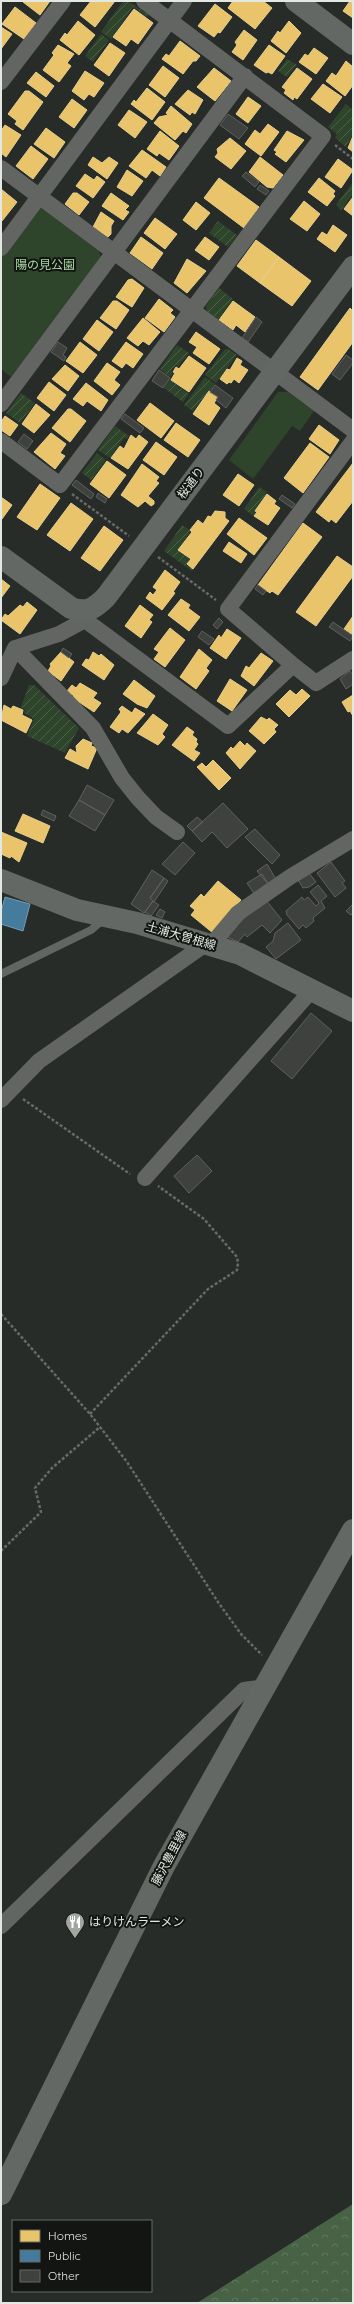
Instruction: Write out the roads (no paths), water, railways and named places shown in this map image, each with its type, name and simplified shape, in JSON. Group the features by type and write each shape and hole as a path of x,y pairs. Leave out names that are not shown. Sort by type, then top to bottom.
{"main road":[{"path":"296,1 353,44"},
{"name":"桜通り","path":"84,616 106,597 353,268"},
{"path":"1,557 67,606 84,616"},
{"name":"土浦大曽根線","path":"1,880 77,910 108,916 210,944 240,954 353,1011"},
{"name":"藤沢豊里線","path":"1,2194 164,1866 353,1530"}],"street":[{"path":"1,82 63,1"},
{"path":"1,441 60,485 323,136 144,1"},
{"path":"1,248 184,1"},
{"path":"1,404 245,76"},
{"path":"1,168 353,430"},
{"path":"353,441 228,609 316,683 353,659"},
{"path":"1,678 15,648 58,634 84,616 228,726 293,665"},
{"path":"15,648 93,728 122,778 138,798 156,817 177,832"},
{"path":"1,1100 11,1087 39,1061 210,944 238,913 290,877 353,839"},
{"path":"145,1178 312,990"},
{"path":"1,1926 244,1690 264,1688"}],"lane":[{"path":"1,974 91,930 108,916"}],"place":[{"name":"はりけんラーメン","path":"75,1939"}],"park label":[{"name":"陽の見公園","path":"45,265"}]}
